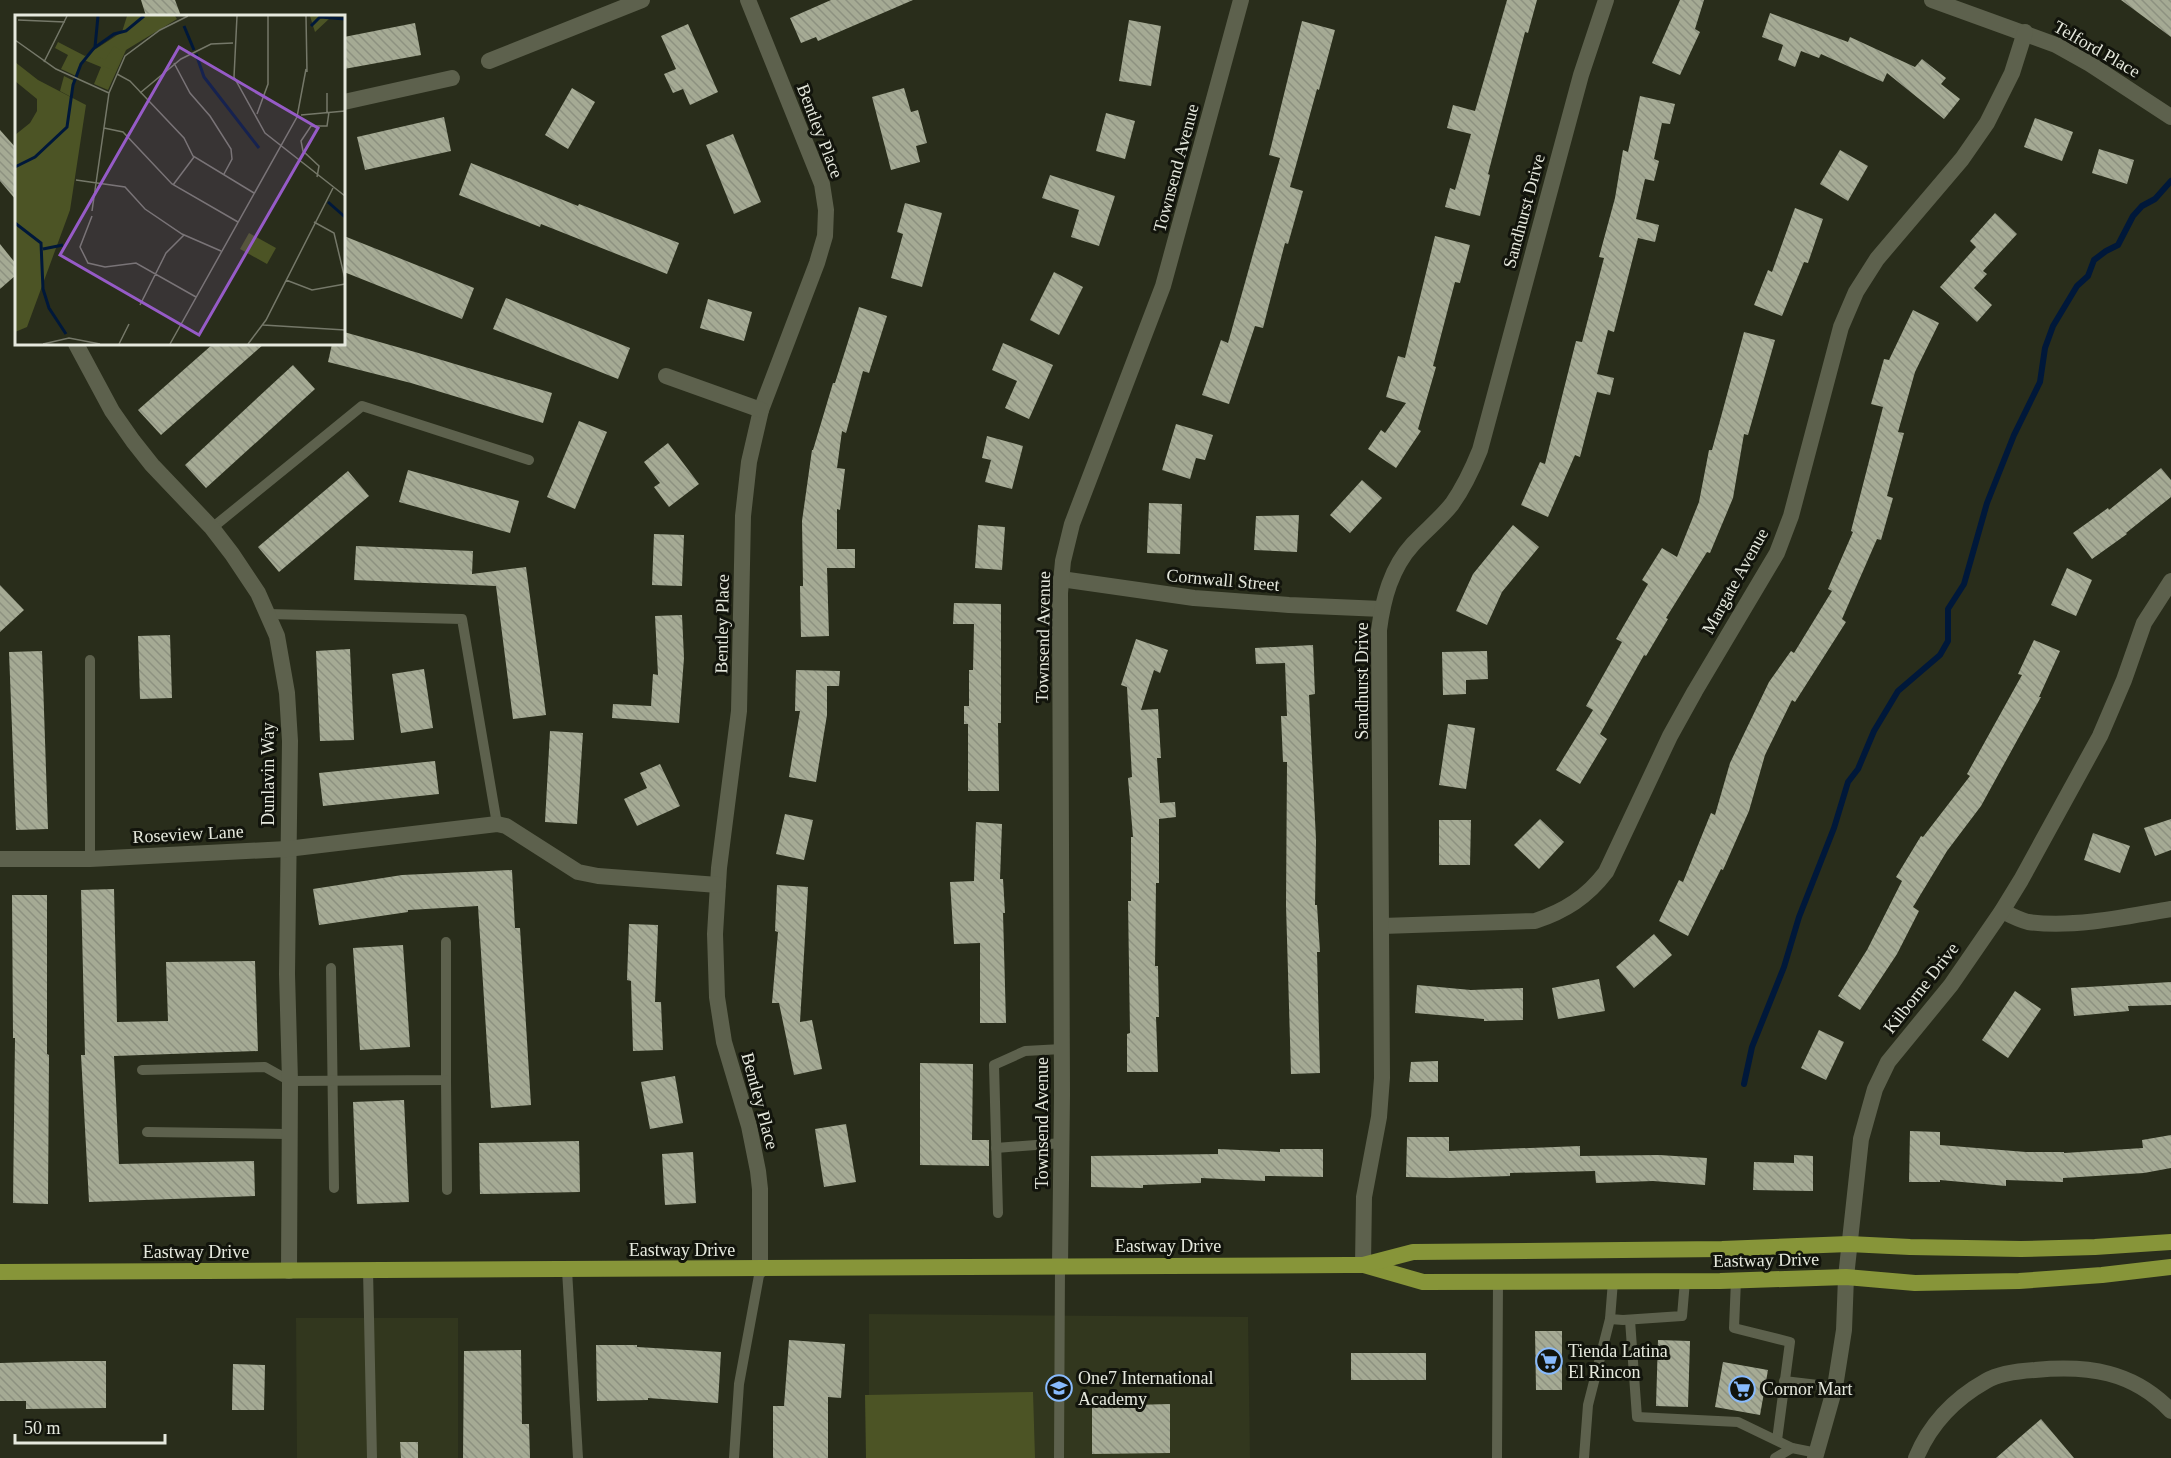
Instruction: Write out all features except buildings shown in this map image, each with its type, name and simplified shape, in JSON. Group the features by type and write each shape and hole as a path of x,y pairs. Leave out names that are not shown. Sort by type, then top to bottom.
{"main road":[{"name":"Eastway Drive","path":"0,1272 760,1270 1363,1265 1413,1252 1722,1249 1849,1244 2020,1249 2171,1242"},
{"name":"Eastway Drive","path":"1363,1265 1423,1282 1685,1281 1846,1277 1915,1283 2019,1281 2171,1267"}],"street":[{"path":"489,61 642,0"},
{"name":"Bentley Place","path":"748,0 822,184 826,210 825,236 817,263 761,410 749,462 745,489 740,711 728,790 715,929 717,997 724,1042 749,1126 758,1171 760,1270"},
{"name":"Townsend Avenue","path":"1060,1266 1062,1143 1061,579 1072,524 1170,265 1241,0"},
{"name":"Sandhurst Drive","path":"1363,1265 1364,1197 1379,1117 1382,1078 1379,630 1382,609 1394,572 1402,559 1411,546 1450,506 1468,479 1480,450 1581,75 1606,0"},
{"name":"Telford Place","path":"1932,0 2025,32 2081,58 2171,117"},
{"name":"Margate Avenue","path":"1382,926 1535,921 1558,913 1580,900 1598,884 1606,872 1675,727 1777,553 1791,516 1841,327 1856,292 1878,259 1962,159 1987,123 2012,72 2025,32"},
{"path":"345,102 452,78"},
{"name":"Dunlavin Way","path":"77,345 112,411 133,441 152,465 212,528 258,593 277,636 287,693 290,741 287,849 290,1081 289,1271"},
{"path":"666,376 761,410"},
{"name":"Cornwall Street","path":"1061,579 1194,598 1382,609"},
{"name":"Kilborne Drive","path":"1816,1456 1835,1387 1844,1330 1846,1277 1861,1139 1875,1089 1897,1050 1951,985 2002,911 2100,736 2124,680 2144,623 2171,581"},
{"path":"497,824 506,826 578,872 598,876 718,885"},
{"name":"Roseview Lane","path":"0,859 90,858 287,849 497,824"},
{"path":"2002,911 2028,921 2056,922 2128,916 2171,909"},
{"path":"1916,1458 1931,1428 1948,1408 1988,1380 2013,1372 2057,1368 2095,1369 2124,1377 2149,1391 2171,1411"}],"lane":[{"path":"212,528 362,406 529,460"},
{"path":"268,614 462,619 497,824"},
{"path":"90,660 90,858"},
{"path":"446,942 447,1190"},
{"path":"331,968 334,1188"},
{"path":"998,1213 994,1065 1025,1051 1062,1049"},
{"path":"142,1070 265,1067 290,1081 446,1080"},
{"path":"147,1132 288,1134"},
{"path":"996,1148 1062,1143"},
{"path":"1059,1458 1060,1266"},
{"path":"368,1270 372,1458"},
{"path":"567,1270 578,1458"},
{"path":"734,1458 739,1384 760,1270"},
{"path":"1736,1280 1734,1328 1790,1342 1776,1440"},
{"path":"1497,1458 1498,1281"},
{"path":"1584,1458 1588,1406 1610,1319 1613,1281"},
{"path":"1610,1319 1630,1320 1682,1316 1685,1281"},
{"path":"1630,1320 1637,1417 1738,1422 1792,1448 1816,1456"},
{"path":"1784,1382 1835,1387"},
{"path":"1775,1458 1792,1448"}],"shaded area":[{"name":"One7 International Academy","path":"869,1314 1248,1317 1250,1458 869,1458"},
{"path":"296,1318 458,1318 458,1458 297,1458"}],"green space":[{"path":"1033,1392 1035,1458 866,1458 865,1395"}],"waterway":[{"path":"1744,1084 1752,1047 1784,967 1799,917 1834,828 1848,782 1858,769 1874,731 1898,691 1940,655 1948,641 1948,609 1964,584 1987,503 2014,435 2040,382 2045,348 2053,326 2077,286 2088,276 2094,260 2118,245 2133,216 2142,206 2155,199 2171,181"}],"place":[{"name":"Tienda Latina El Rincon","path":"1549,1361"},
{"name":"One7 International Academy","path":"1059,1388"},
{"name":"Cornor Mart","path":"1742,1389"}]}
